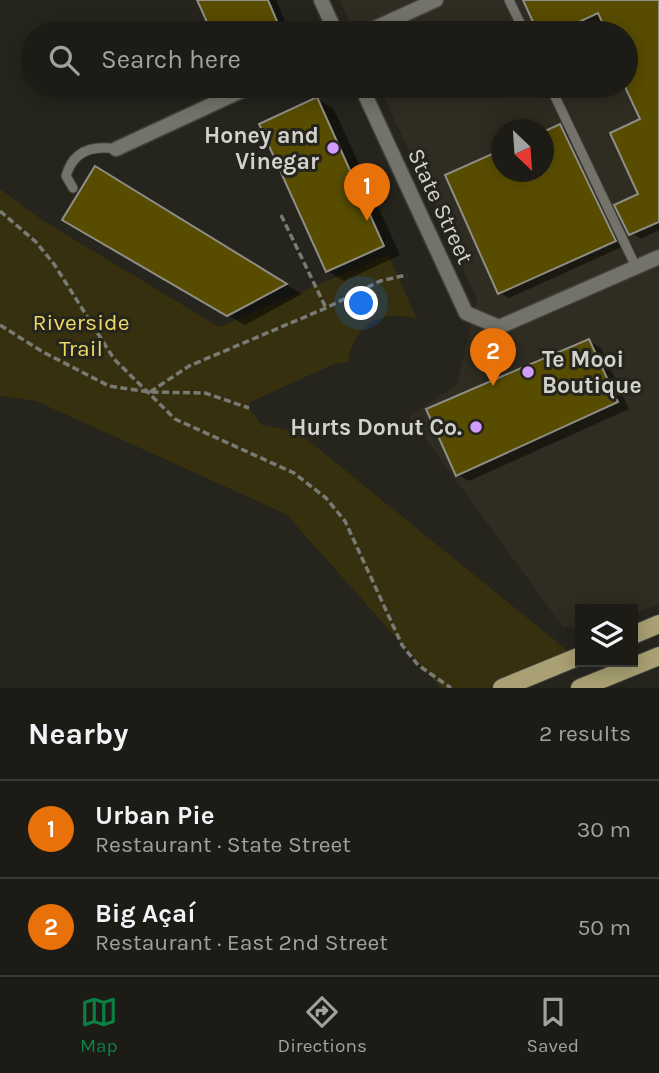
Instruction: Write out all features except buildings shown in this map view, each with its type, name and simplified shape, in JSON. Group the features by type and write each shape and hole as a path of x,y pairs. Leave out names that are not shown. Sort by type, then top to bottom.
{"main road":[{"path":"638,633 659,624"},
{"path":"587,685 659,656"},
{"path":"502,688 575,658"}],"street":[{"path":"321,0 331,21"},
{"path":"390,21 436,0"},
{"path":"116,149 226,98"},
{"name":"State Street","path":"367,98 466,313 499,327 636,267"},
{"path":"636,267 659,257"}],"lane":[{"path":"509,0 519,21"},
{"path":"556,98 636,267"},
{"path":"73,188 66,176 70,161 85,150 116,149"}],"path":[{"path":"0,211 36,242 54,264 114,359 130,378 150,392 175,419 294,473 326,498 345,521 402,645 418,665 450,688"},
{"path":"281,215 326,308"},
{"path":"150,392 189,366 326,308 380,281 407,275"},
{"path":"0,325 43,352 109,386 150,392 205,393 249,408"}],"shaded area":[{"path":"339,0 659,0 659,604 638,612 638,604 575,604 575,628 563,627 409,416 457,384 477,299 385,98 638,98 638,21 349,21"}],"green space":[{"name":"Riverside Trail","path":"0,189 42,220 219,327 388,255 417,319 404,316 380,318 363,329 356,338 348,362 334,364 250,402 249,408 262,425 298,432 568,651 490,688 441,688 286,514 36,401 0,396"}],"place":[{"name":"Honey and Vinegar","path":"333,148"},
{"name":"Urban Pie","path":"367,221"},
{"name":"Te Mooi Boutique","path":"528,372"},
{"name":"Big Açaí","path":"493,386"},
{"name":"Hurts Donut Co.","path":"476,427"}]}
